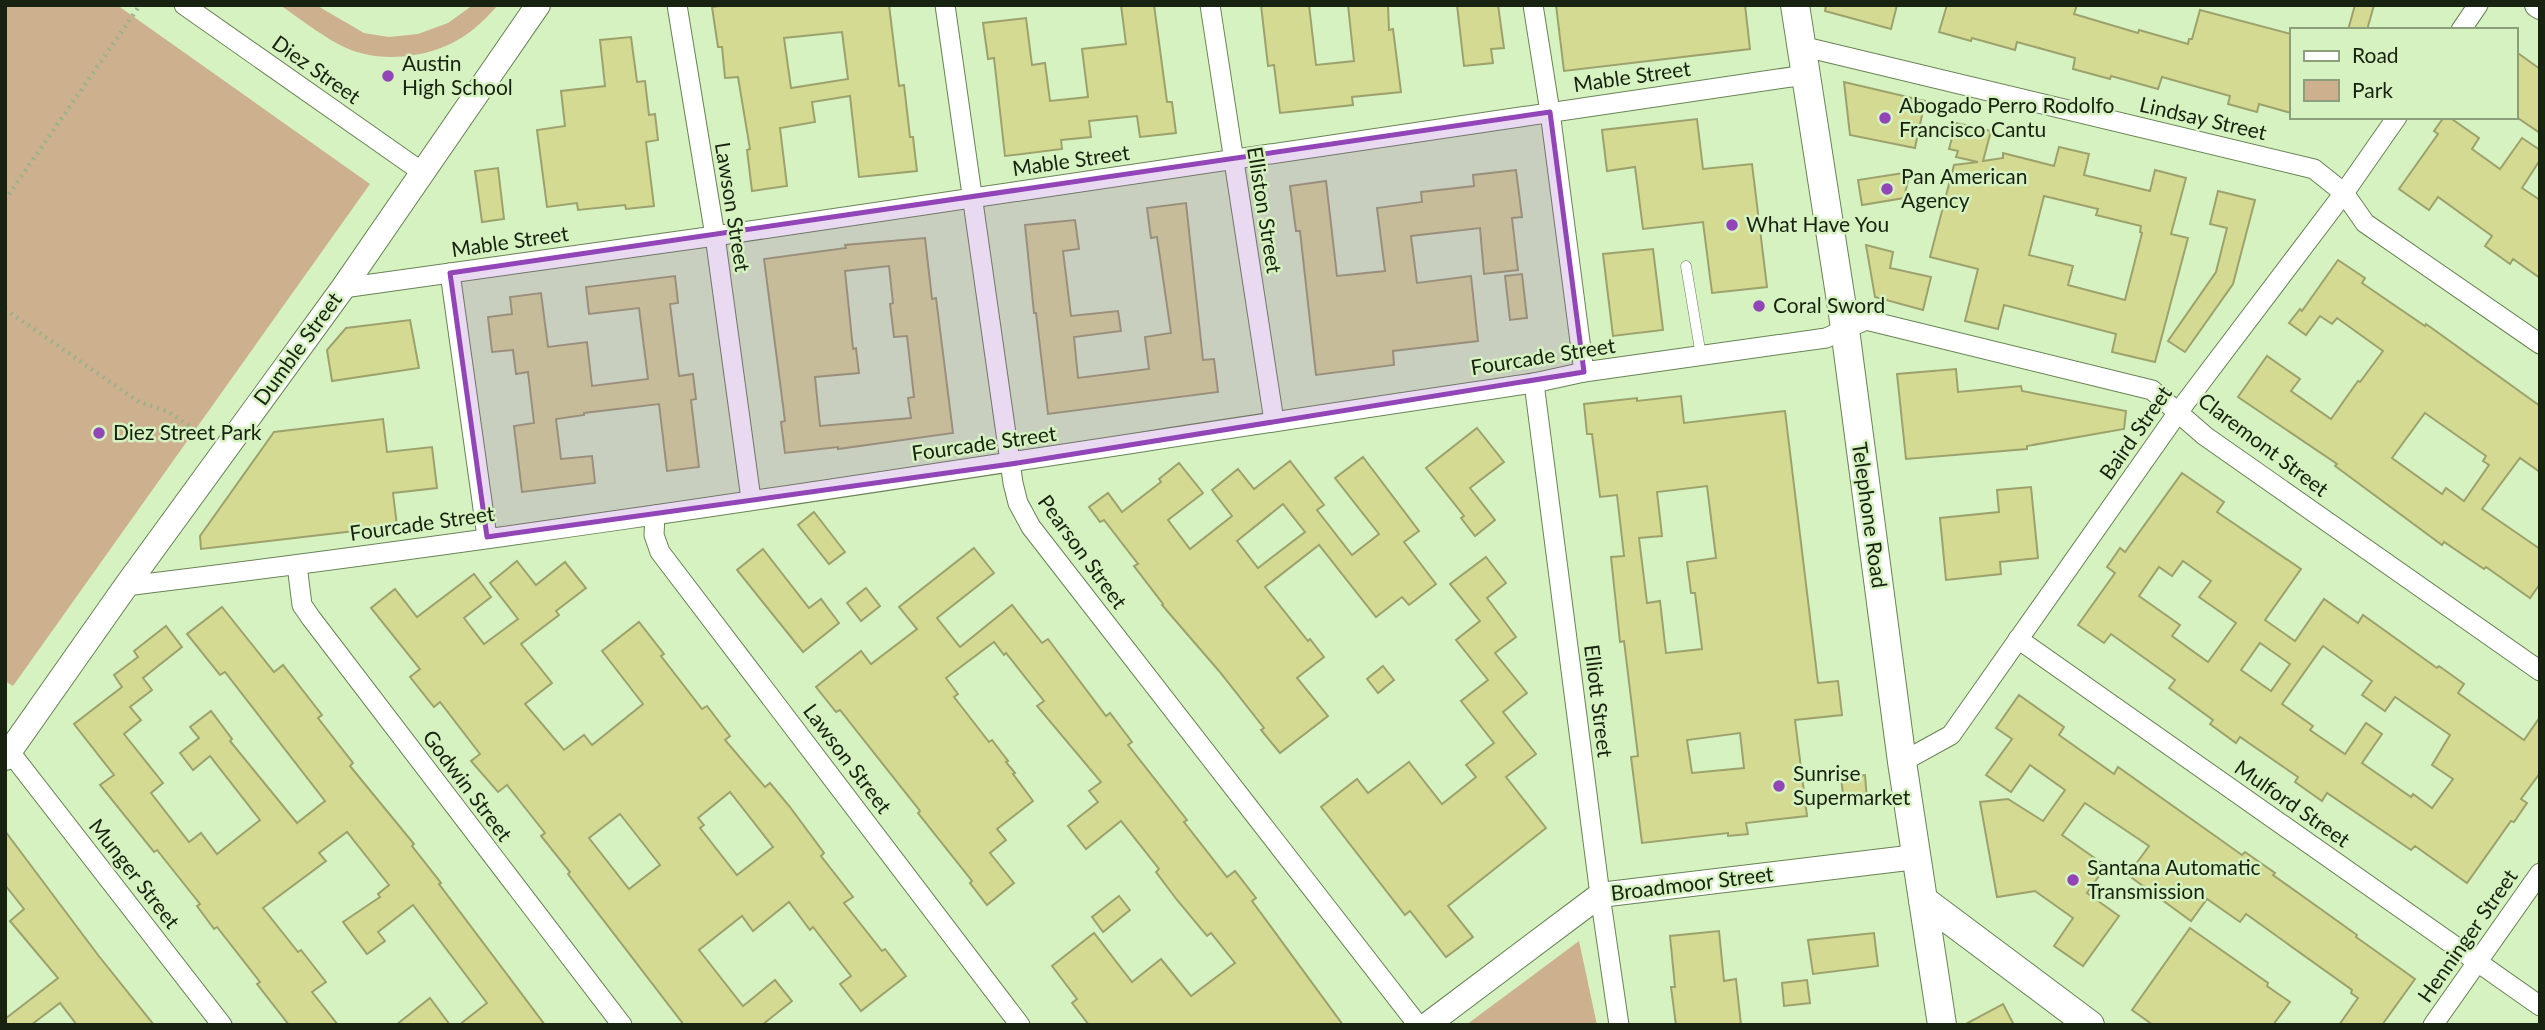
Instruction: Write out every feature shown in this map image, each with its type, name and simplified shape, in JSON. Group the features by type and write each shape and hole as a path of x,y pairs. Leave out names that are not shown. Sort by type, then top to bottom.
{"main road":[{"name":"Telephone Road","path":"1796,5 1844,330 1902,762 1942,1025"},
{"path":"1923,900 2090,1025"}],"street":[{"name":"Diez Street","path":"184,5 422,172"},
{"name":"Dumble Street","path":"8,755 343,288 538,5"},
{"name":"Lawson Street","path":"677,5 715,236 751,499"},
{"name":"Pearson Street","path":"944,5 1018,503 1031,527 1418,1025"},
{"name":"Elliston Street","path":"1210,5 1274,421"},
{"path":"1533,5 1550,112 1584,372"},
{"path":"2461,28 2478,5"},
{"name":"Lindsay Street","path":"1801,46 2314,169 2344,193 2365,223 2540,344"},
{"name":"Mable Street","path":"343,288 1406,136 1805,75"},
{"name":"Baird Street","path":"1902,762 1951,735 2179,411 2344,193 2396,119"},
{"path":"450,273 487,537"},
{"name":"Claremont Street","path":"1844,330 1866,320 2152,390 2205,436 2540,670"},
{"name":"Fourcade Street","path":"127,586 297,565 1011,464 1274,421 1534,383 1584,372 1826,338 1844,330"},
{"name":"Elliott Street","path":"1534,383 1619,1025"},
{"name":"Lawson Street","path":"655,514 654,535 660,552 1020,1025"},
{"name":"Godwin Street","path":"297,565 302,605 311,618 622,1025"},
{"name":"Mulford Street","path":"2018,639 2540,1006"},
{"name":"Munger Street","path":"8,755 222,1025"},
{"name":"Broadmoor Street","path":"1427,1025 1600,895 1916,857"},
{"name":"Henninger Street","path":"2432,1025 2540,873"}],"lane":[{"path":"1686,266 1701,356"}],"path":[{"path":"5,200 140,5"},
{"path":"5,309 139,402 167,411 225,450"}],"highlighted area":[{"path":"1550,112 1584,372 1011,464 487,537 450,273"}],"green space":[{"name":"Diez Street Park","path":"5,5 117,5 370,184 13,686 5,681"},
{"path":"280,5 316,5 364,33 389,37 418,34 448,23 473,5 498,5 475,28 445,46 409,56 390,57 354,51 338,44"},
{"path":"1579,941 1597,1025 1466,1025"}],"building":[{"path":"889,5 899,86 904,85 917,171 859,177 850,96 812,102 815,122 780,128 787,186 752,191 747,150 750,149 738,77 725,78 722,47 718,47 712,7","holes":["842,32 848,79 791,88 784,38"]},
{"path":"1121,5 1154,5 1167,102 1172,102 1176,133 1140,137 1137,116 1089,121 1091,137 1061,140 1062,149 1005,156 994,58 988,59 983,23 1026,18 1032,65 1045,63 1050,101 1088,97 1082,49 1126,44"},
{"path":"1261,5 1309,5 1316,65 1354,61 1348,5 1388,5 1389,30 1393,29 1401,92 1352,97 1353,105 1280,113 1274,65 1268,66"},
{"path":"1457,5 1498,5 1504,48 1491,49 1493,63 1464,66"},
{"path":"1556,5 1745,5 1750,49 1564,71"},
{"path":"1826,5 1897,5 1891,29 1825,11"},
{"path":"1947,5 2077,5 2074,14 2188,44 2189,39 2192,39 2200,10 2290,34 2290,113 2259,104 2257,112 2228,104 2230,96 2162,77 2158,89 2111,76 2110,79 2073,69 2075,58 2017,42 2015,50 1939,32"},
{"path":"2355,5 2374,5 2368,28 2349,28"},
{"path":"631,37 637,82 645,81 649,115 655,114 658,140 646,142 654,206 626,209 625,205 578,210 577,203 547,207 537,130 565,126 561,91 605,86 600,40"},
{"path":"2517,52 2540,69 2540,133 2517,117"},
{"name":"Abogado Perro Rodolfo Francisco Cantu","path":"1844,82 1925,101 1915,148 1850,135"},
{"name":"What Have You","path":"1697,119 1703,169 1752,164 1767,287 1712,293 1703,222 1643,229 1635,167 1607,171 1602,130"},
{"path":"2443,119 2452,119 2479,138 2472,149 2500,169 2522,138 2540,150 2540,160 2522,188 2540,200 2540,278 2513,259 2510,264 2485,246 2492,236 2438,197 2429,210 2399,189 2438,134 2434,131"},
{"path":"1956,123 1991,131 1983,161 2003,158 2003,153 2054,166 2059,147 2089,154 2084,175 2150,191 2155,170 2186,178 2171,234 2188,238 2155,362 2112,352 2116,334 2004,305 1998,329 1965,321 1978,269 1930,257 1954,165 1978,162 1956,157 1958,151 1949,149","holes":["2044,196 2098,209 2096,215 2141,226 2142,233 2125,300 2068,285 2073,266 2029,255"]},
{"path":"498,168 504,219 482,222 475,171"},
{"path":"1516,170 1522,217 1512,218 1518,270 1484,274 1480,228 1411,236 1417,283 1471,276 1478,341 1393,351 1394,365 1316,375 1300,231 1296,231 1290,186 1326,181 1337,276 1385,271 1377,208 1422,202 1421,192 1474,186 1473,175"},
{"name":"Pan American Agency","path":"1910,172 1904,198 1862,205 1858,180"},
{"path":"2218,191 2255,200 2233,284 2185,352 2168,341 2216,272 2227,228 2210,224"},
{"path":"1186,203 1203,360 1214,359 1218,392 1048,414 1025,225 1075,220 1079,249 1063,251 1071,316 1118,311 1121,331 1074,337 1078,378 1149,369 1145,337 1171,333 1157,237 1151,238 1147,208"},
{"path":"925,238 932,299 936,298 953,433 838,449 785,453 781,422 785,421 764,259 846,248 845,245","holes":["889,266 893,303 890,304 894,337 907,336 914,397 908,398 911,418 820,426 815,377 859,373 856,348 853,349 845,271"]},
{"path":"1866,245 1893,252 1890,268 1931,277 1923,310 1875,297"},
{"path":"1653,249 1663,330 1613,336 1603,254"},
{"path":"2338,260 2365,278 2362,283 2425,326 2426,324 2540,406 2540,472 2520,458 2482,509 2540,549 2540,584 2530,598 2486,567 2484,569 2444,542 2442,545 2335,466 2337,464 2238,397 2267,356 2300,379 2291,391 2331,419 2383,351 2337,318 2332,324 2320,316 2306,335 2289,323 2300,309 2302,311","holes":["2425,413 2486,456 2483,461 2489,465 2464,501 2446,488 2442,494 2392,458"]},
{"path":"1522,274 1527,318 1510,320 1505,276"},
{"path":"675,276 678,303 670,304 679,376 693,374 696,399 691,400 699,467 667,471 659,404 584,413 556,419 561,459 592,456 595,483 522,492 514,426 534,423 528,372 516,374 513,350 492,352 488,317 512,314 510,297 541,293 548,347 587,342 592,386 648,379 639,308 589,314 586,287"},
{"path":"410,320 419,368 332,381 327,350 346,328"},
{"path":"1956,369 1958,392 2021,386 2022,391 2126,411 2124,429 2027,446 2027,449 1906,459 1897,374"},
{"path":"1681,396 1684,423 1785,411 1818,683 1838,681 1842,715 1795,720 1807,816 1746,823 1748,834 1728,836 1728,833 1642,843 1631,757 1638,756 1624,641 1620,642 1611,557 1624,556 1617,495 1600,497 1592,434 1587,434 1584,404 1637,398 1637,401","holes":["1707,486 1716,558 1687,562 1691,593 1695,593 1702,649 1666,653 1660,601 1647,603 1639,538 1662,536 1657,492","1740,733 1744,768 1692,773 1687,740"]},
{"path":"383,419 387,452 432,447 437,488 393,493 397,526 201,549 200,536 274,432"},
{"path":"1477,428 1504,462 1470,488 1495,520 1475,536 1461,518 1464,516 1426,468"},
{"path":"1363,457 1419,531 1404,542 1436,584 1409,605 1402,597 1376,617 1319,545 1265,587 1324,657 1297,678 1328,716 1280,753 1219,671 1162,605 1134,566 1138,564 1104,520 1100,522 1089,507 1108,493 1122,512 1161,482 1159,479 1179,463 1203,493 1168,520 1190,549 1232,516 1212,490 1238,469 1254,489 1290,461 1324,505 1317,510 1352,555 1379,534 1335,478","holes":["1283,504 1305,532 1258,568 1237,541"]},
{"path":"2182,473 2224,502 2217,512 2301,569 2265,620 2295,641 2324,599 2358,623 2363,615 2437,668 2439,666 2464,684 2458,693 2524,740 2540,717 2540,773 2521,799 2527,803 2467,883 2415,846 2411,850 2327,793 2322,801 2295,782 2298,777 2240,737 2236,743 2210,724 2213,720 2169,688 2175,680 2111,634 2104,643 2078,625 2115,573 2107,567 2120,548 2125,552","holes":["2183,561 2211,581 2199,597 2236,623 2208,662 2172,636 2180,625 2139,596 2159,567 2172,576","2260,643 2290,664 2271,691 2241,670","2323,646 2372,681 2362,695 2385,711 2395,697 2450,735 2432,765 2453,779 2432,808 2413,794 2411,797 2362,763 2382,734 2366,723 2345,754 2310,730 2313,726 2282,704"]},
{"path":"2031,487 2038,558 2000,562 2001,574 1946,580 1940,518 1999,512 1997,490"},
{"path":"814,512 845,552 829,564 798,525"},
{"path":"974,548 994,573 937,618 960,647 1012,605 1042,643 1048,639 1106,716 1110,713 1132,742 1128,745 1187,820 1184,822 1227,877 1235,871 1256,898 1252,901 1343,1025 1089,1025 1072,1003 1077,999 1052,966 1094,933 1132,982 1161,959 1191,996 1235,963 1211,933 1207,936 1177,900 1156,872 1159,869 1121,821 1086,849 1068,826 1098,802 1089,791 1101,782 1037,706 1044,701 1006,653 1004,655 994,642 946,678 958,694 954,697 989,742 992,740 1008,761 1006,762 1015,773 1013,774 1033,801 997,829 1006,840 990,853 1014,883 987,905 970,883 972,881 918,813 920,811 840,710 836,712 816,687 861,651 871,664 917,629 899,607"},
{"path":"763,549 809,608 821,599 839,623 803,652 737,570"},
{"path":"1486,557 1506,583 1487,598 1516,637 1495,653 1527,693 1503,712 1536,754 1506,777 1546,828 1448,906 1473,937 1446,957 1410,911 1405,915 1321,807 1357,779 1368,793 1409,762 1442,804 1476,777 1466,765 1494,743 1461,701 1488,680 1456,640 1480,621 1450,584"},
{"path":"517,561 536,585 565,562 586,588 556,611 559,615 521,644 552,683 525,704 564,750 584,735 592,745 643,704 602,651 639,622 664,654 661,656 702,709 707,706 730,736 725,740 765,787 770,783 790,807 824,853 821,856 853,897 844,903 882,951 885,949 906,976 861,1011 840,984 851,976 813,927 810,930 789,902 753,931 742,916 699,950 743,1006 775,980 792,1001 762,1025 684,1025 568,874 570,872 541,836 545,833 507,785 498,792 471,761 480,754 440,702 434,707 410,677 420,669 371,608 395,589 417,617 474,574 491,597 464,618 484,644 518,619 490,583","holes":["730,792 773,847 737,875 700,828 704,825 698,818","620,814 660,865 629,889 589,838"]},
{"path":"866,588 880,606 861,621 847,603"},
{"path":"222,607 274,672 283,665 322,715 318,718 353,763 350,766 414,844 412,846 441,883 439,884 545,1025 459,1025 487,1003 413,905 378,932 385,941 367,954 343,922 380,897 378,894 389,885 347,832 319,853 326,861 263,908 326,982 312,992 338,1025 289,1025 257,984 260,982 197,906 200,904 100,785 114,775 74,724 122,687 114,675 138,657 134,651 166,626 182,647 143,678 152,690 130,707 141,720 124,734 163,783 151,793 189,842 201,833 217,854 260,820 210,756 193,770 180,753 199,738 190,727 211,711 232,739 230,741 297,823 325,801 225,672 220,675 187,634"},
{"path":"1383,666 1394,680 1378,693 1367,679"},
{"path":"2019,695 2064,727 2059,735 2114,774 2118,767 2242,855 2245,852 2415,979 2382,1025 2339,1025 2358,998 2351,993 2352,990 2246,914 2240,922 2207,899 2191,921 2128,875 2149,846 2085,803 2062,835 2106,866 2087,893 2119,916 2083,966 2054,946 2073,918 2035,891 1997,897 1980,802 2008,799 2043,821 2065,790 2030,765 2011,792 1986,775 2012,739 1996,728"},
{"path":"1865,775 1867,800 1844,802 1841,778"},
{"path":"5,831 154,1025 77,1025 60,1003 31,1025 5,1025 5,1019 58,978 10,921 24,909 5,885"},
{"path":"1119,896 1130,910 1103,932 1092,917"},
{"path":"2190,928 2268,983 2267,986 2290,1002 2273,1025 2153,1025 2132,1010"},
{"path":"1719,931 1724,981 1736,979 1741,1025 1676,1025 1671,987 1675,987 1670,936"},
{"path":"1874,933 1878,966 1813,974 1808,940"},
{"path":"1807,980 1810,1003 1784,1006 1782,983"},
{"path":"430,998 450,1025 396,1025"},
{"path":"2003,1004 2014,1025 1964,1025"}],"place":[{"name":"Austin High School","path":"388,76"},
{"name":"Abogado Perro Rodolfo Francisco Cantu","path":"1885,118"},
{"name":"Pan American Agency","path":"1887,189"},
{"name":"What Have You","path":"1732,225"},
{"name":"Coral Sword","path":"1759,306"},
{"name":"Diez Street Park","path":"99,433"},
{"name":"Sunrise Supermarket","path":"1779,786"},
{"name":"Santana Automatic Transmission","path":"2073,880"}]}
